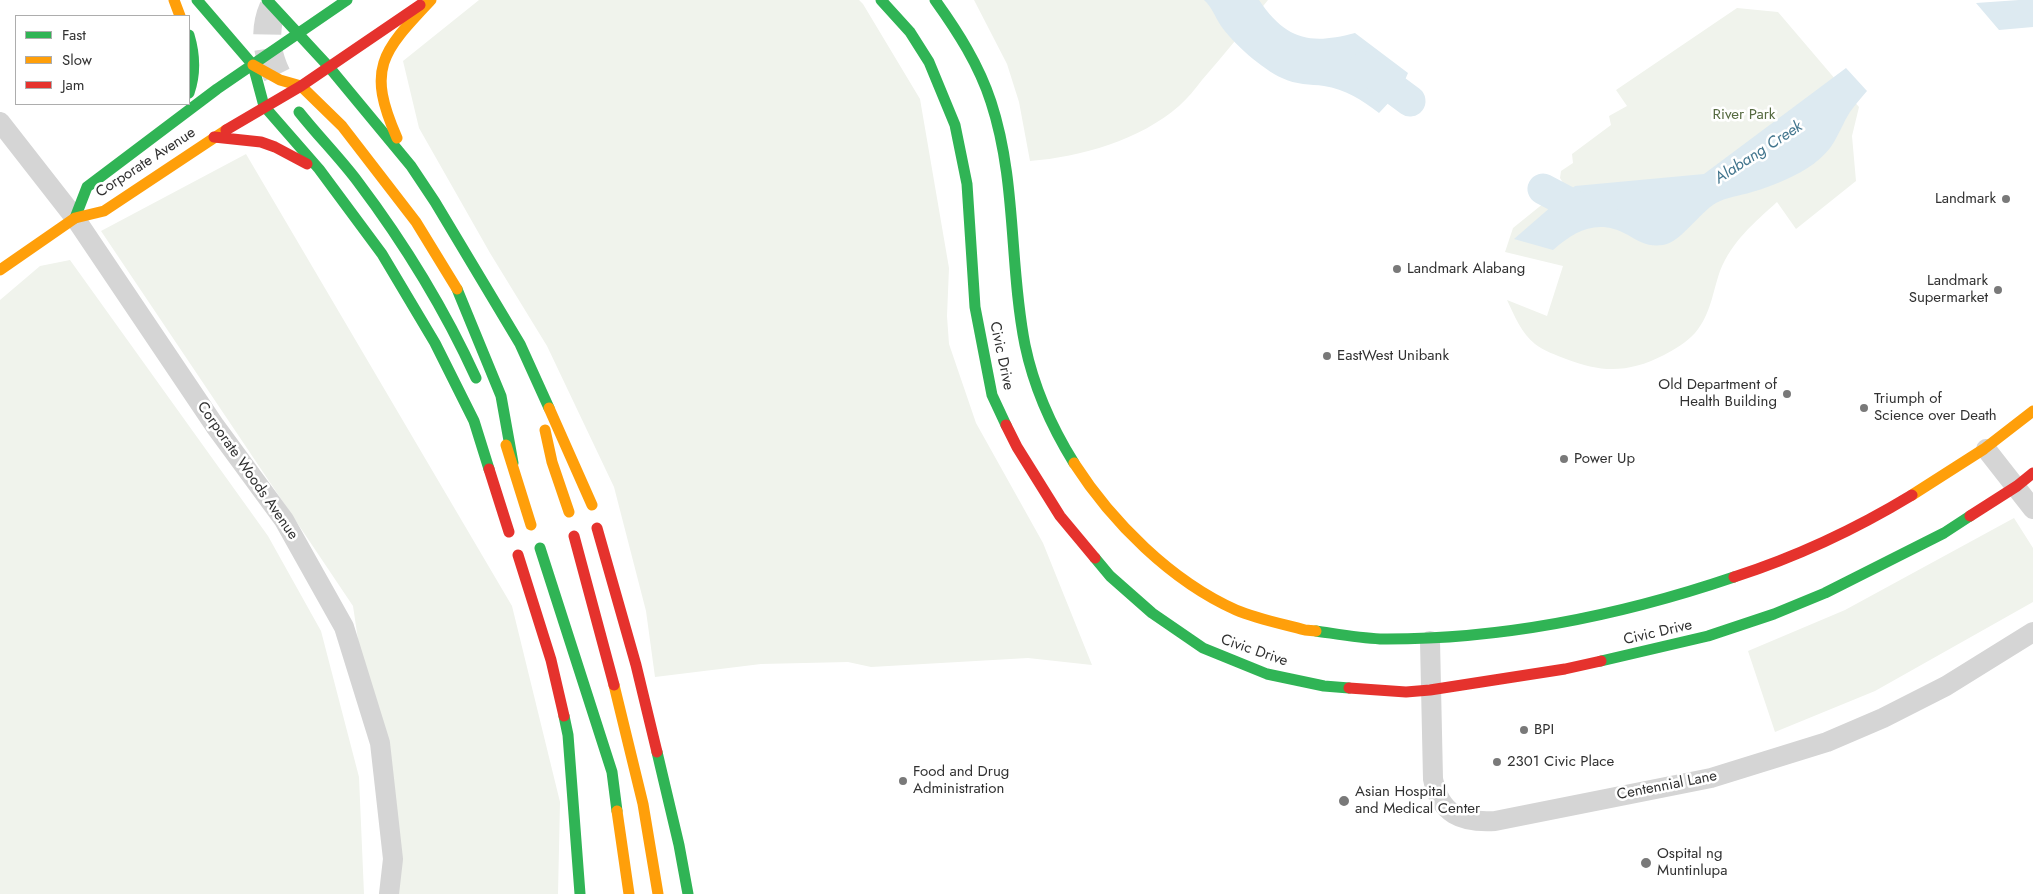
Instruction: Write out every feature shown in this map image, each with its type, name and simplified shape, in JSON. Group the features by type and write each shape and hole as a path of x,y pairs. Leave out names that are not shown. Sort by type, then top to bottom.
{"main road":[{"path":"174,0 180,15"},
{"path":"197,0 253,65 280,80 301,86 342,126 416,222 462,295 501,396 513,462 530,525"},
{"path":"266,0 300,33 329,66 411,166 435,202 520,344 592,505"},
{"name":"Corporate Avenue","path":"75,218 87,187 253,65 348,0"},
{"path":"411,166 384,108 380,92 381,66 388,50 399,34 429,0"},
{"name":"Corporate Avenue","path":"75,218 104,210 214,136 301,86 429,0"},
{"name":"Civic Drive","path":"881,0 910,32 929,62 955,125 967,184 975,307 992,395 1017,447 1060,516 1110,576 1152,613 1203,648 1267,674 1324,686 1406,692 1565,669 1632,655 1708,636 1774,614 1825,593 1944,533 2017,486 2033,473"},
{"name":"Civic Drive","path":"935,0 962,38 980,73 995,115 1007,176 1018,310 1034,382 1050,420 1090,487 1132,536 1184,580 1237,610 1288,627 1347,636 1430,641 1557,624 1621,610 1692,592 1820,544 1910,496 1986,449 2033,411"},
{"path":"190,38 195,70 190,89"},
{"path":"253,65 264,106 319,169 382,254 436,342 474,421 510,532"},
{"path":"168,126 183,105"},
{"path":"299,112 357,181 402,243 442,309 482,390"},
{"path":"214,136 261,142 276,147 319,169"},
{"path":"0,270 75,218"},
{"path":"531,367 552,462 569,512"},
{"path":"492,413 513,462"},
{"path":"597,528 636,665 680,845 688,894"},
{"path":"574,536 634,764 652,847 658,894"},
{"path":"540,548 612,772 629,894"},
{"path":"518,555 552,660 568,735 580,894"}],"street":[{"name":"Corporate Woods Avenue","path":"0,122 75,218 215,426 284,520 344,628 380,743 393,859 390,894"},
{"path":"1986,449 2017,486 2033,509"},
{"name":"Centennial Lane","path":"1430,641 1433,779 1441,804 1451,813 1480,822 1495,821 1711,778 1772,761 1827,742 1883,718 1946,686 2033,632"}],"green space":[{"path":"479,0 859,0 863,4 920,99 949,268 947,316 949,344 976,423 1043,543 1092,665 1028,658 871,667 848,662 761,664 655,677 646,611 614,487 547,346 490,253 419,128 403,61"},
{"path":"974,0 1268,0 1188,97 1163,118 1109,145 1069,156 1030,161 1019,102 1007,64"},
{"name":"River Park","path":"1737,8 1778,12 1859,107 1852,136 1856,181 1796,229 1777,202 1760,217 1744,233 1725,260 1705,319 1688,340 1664,355 1627,368 1604,369 1579,364 1542,349 1526,335 1507,300 1547,316 1563,266 1505,252 1513,228 1565,186 1560,178 1561,171 1573,163 1572,154 1611,125 1609,116 1627,106 1616,90"},
{"path":"246,154 512,606 560,802 558,894 396,894 353,606 101,231"},
{"path":"70,260 268,536 321,631 359,777 364,894 0,894 0,300 40,266"},
{"path":"2014,518 2033,548 2033,602 1875,691 1775,732 1748,651 1845,610"}],"water":[{"path":"1204,0 1259,0 1279,24 1300,36 1325,39 1355,33 1408,73 1405,80 1408,82 1379,113 1346,92 1287,80 1266,69 1241,48 1221,26"},
{"path":"2033,0 2033,27 1999,30 1976,3"},
{"path":"1846,68 1867,91 1850,112 1834,142 1825,154 1801,172 1787,179 1716,203 1669,243 1648,245 1607,227 1597,227 1579,232 1553,250 1514,239 1575,186 1704,174"}],"waterway":[{"name":"Alabang Creek","path":"1364,67 1410,101"},
{"name":"Alabang Creek","path":"1543,189 1579,208 1602,207"}],"tunnel":[{"path":"277,0 269,18 267,37 270,57 277,75"}],"traffic: fast":[{"path":"197,0 253,65 264,106"},
{"path":"267,0 329,67"},
{"path":"75,218 87,187 217,89 347,0"},
{"path":"881,0 910,32 929,62 955,125 967,184 975,307 992,395 1006,425"},
{"path":"935,0 967,49 991,102 1005,162 1020,315 1025,345 1033,376 1044,406 1074,463"},
{"path":"190,39 194,64 190,89"},
{"path":"329,67 411,166 435,202 520,344 549,408"},
{"path":"264,106 319,169 382,254 435,343 474,421 489,469"},
{"path":"299,112 351,173 407,252 451,326 476,378"},
{"path":"457,289 501,396 513,463"},
{"path":"1601,661 1708,636 1774,614 1825,593 1944,533 1970,516"},
{"path":"540,548 612,772 617,811"},
{"path":"1095,558 1110,576 1152,613 1203,648 1267,674 1324,686 1349,688"},
{"path":"1316,631 1380,639 1425,638 1515,630 1603,614 1691,591 1734,577"},
{"path":"564,716 568,735 580,894"},
{"path":"657,752 679,845 688,894"}],"traffic: slow":[{"path":"174,0 180,15"},
{"path":"397,138 382,94 381,77 384,62 401,34 431,0"},
{"path":"253,65 280,80 301,86 342,126 416,222 457,289"},
{"path":"0,270 75,218 104,211 226,130"},
{"path":"549,408 592,505"},
{"path":"1912,495 1984,449 2033,411"},
{"path":"545,430 552,462 569,512"},
{"path":"506,445 531,525"},
{"path":"1074,463 1106,507 1125,528 1145,548 1189,583 1212,598 1236,610 1261,619 1316,631"},
{"path":"614,685 643,804 658,894"},
{"path":"617,811 629,894"}],"traffic: jam":[{"path":"226,130 301,86 420,5"},
{"path":"214,137 261,142 275,147 307,164"},
{"path":"1006,425 1017,447 1060,516 1095,558"},
{"path":"489,469 509,532"},
{"path":"1970,516 2017,486 2033,473"},
{"path":"1734,577 1780,561 1825,541 1912,495"},
{"path":"597,528 636,665 657,752"},
{"path":"574,536 614,685"},
{"path":"518,555 551,660 564,716"},
{"path":"1349,688 1406,692 1430,690 1565,669 1601,661"}],"place":[{"name":"Landmark","path":"2006,199"},
{"name":"Landmark Alabang","path":"1397,269"},
{"name":"Landmark Supermarket","path":"1998,290"},
{"name":"EastWest Unibank","path":"1327,356"},
{"name":"Old Department of Health Building","path":"1787,394"},
{"name":"Triumph of Science over Death","path":"1864,408"},
{"name":"Power Up","path":"1564,459"},
{"name":"BPI","path":"1524,730"},
{"name":"2301 Civic Place","path":"1497,762"},
{"name":"Food and Drug Administration","path":"903,781"},
{"name":"Asian Hospital and Medical Center","path":"1344,801"},
{"name":"Ospital ng Muntinlupa","path":"1646,863"}]}
